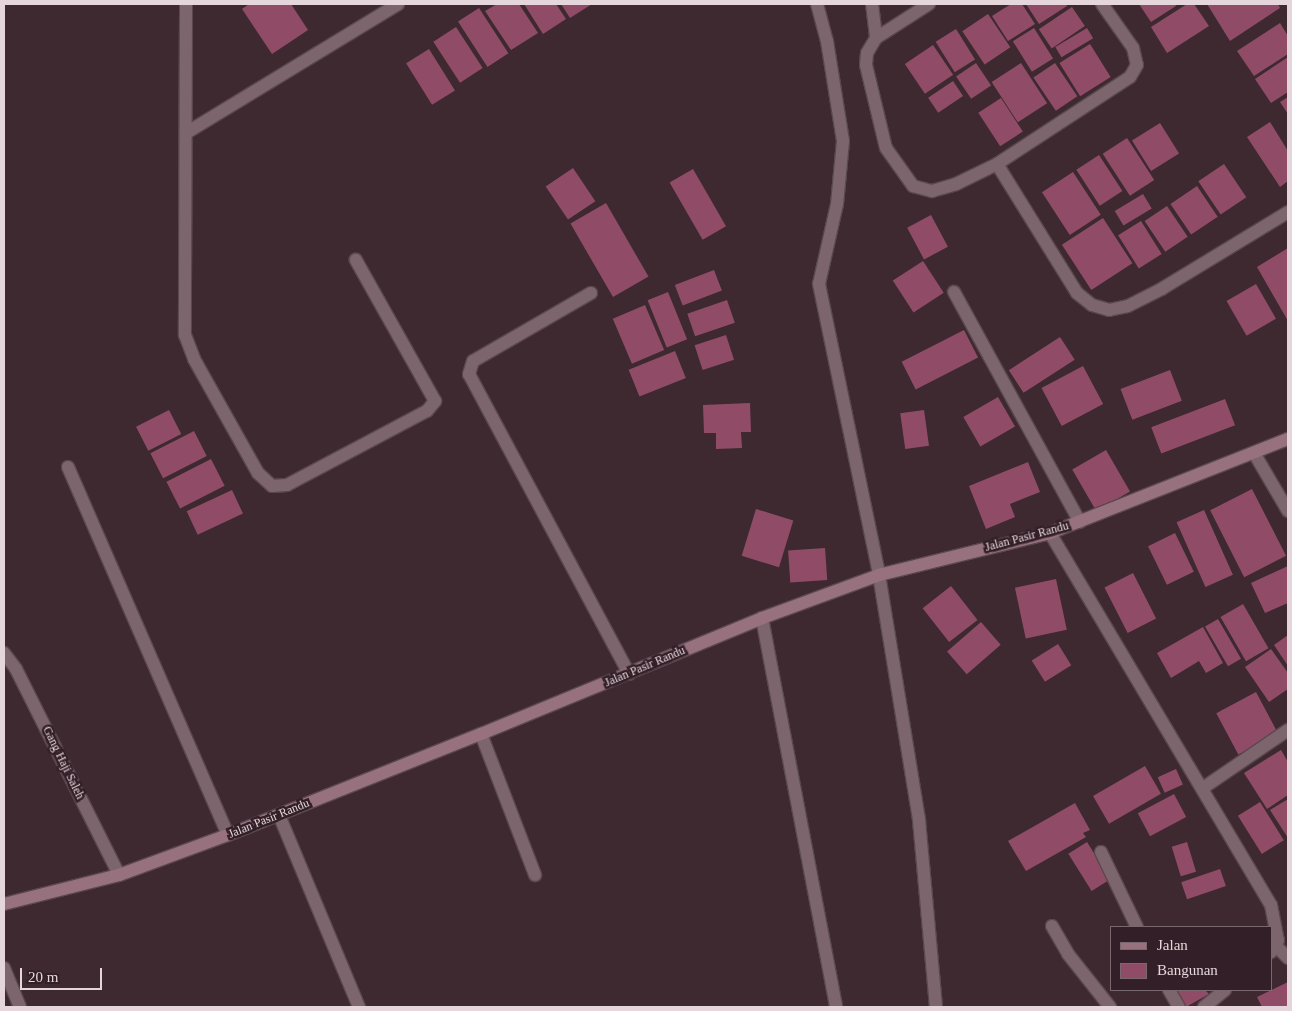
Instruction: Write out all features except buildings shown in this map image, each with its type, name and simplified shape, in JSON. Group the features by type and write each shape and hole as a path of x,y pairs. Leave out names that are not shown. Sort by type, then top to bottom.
{"main road":[{"name":"Jalan Pasir Randu","path":"4,904 119,875 279,815 630,674 762,618 879,575 1050,532 1080,522 1288,439"}],"street":[{"path":"186,4 185,335 194,359 258,473 272,486 287,485 427,411 435,401 356,260"},
{"path":"186,133 398,4"},
{"path":"817,4 827,41 843,140 837,204 819,284 879,575 920,820 936,1007"},
{"path":"872,4 876,38"},
{"path":"929,4 876,38 867,53 866,65 886,148 913,186 932,191 956,184 997,164 1130,77 1137,65 1133,48 1102,4"},
{"path":"997,164 1077,293 1092,305 1109,310 1128,306 1163,288 1288,212"},
{"path":"954,292 1080,522"},
{"path":"591,293 473,362 469,374 630,674"},
{"path":"1254,453 1288,511"},
{"path":"68,467 228,835"},
{"path":"1050,532 1271,905 1277,929 1274,950 1288,958"},
{"path":"762,618 836,1007"},
{"name":"Gang Haji Saleh","path":"4,653 16,669 119,875"},
{"path":"1203,788 1288,730"},
{"path":"481,734 535,875"},
{"path":"279,815 359,1007"},
{"path":"1101,852 1137,926"},
{"path":"1052,926 1068,954 1110,1007"},
{"path":"4,968 20,1007"},
{"path":"1169,991 1179,1007"},
{"path":"1204,1007 1224,991"}]}
